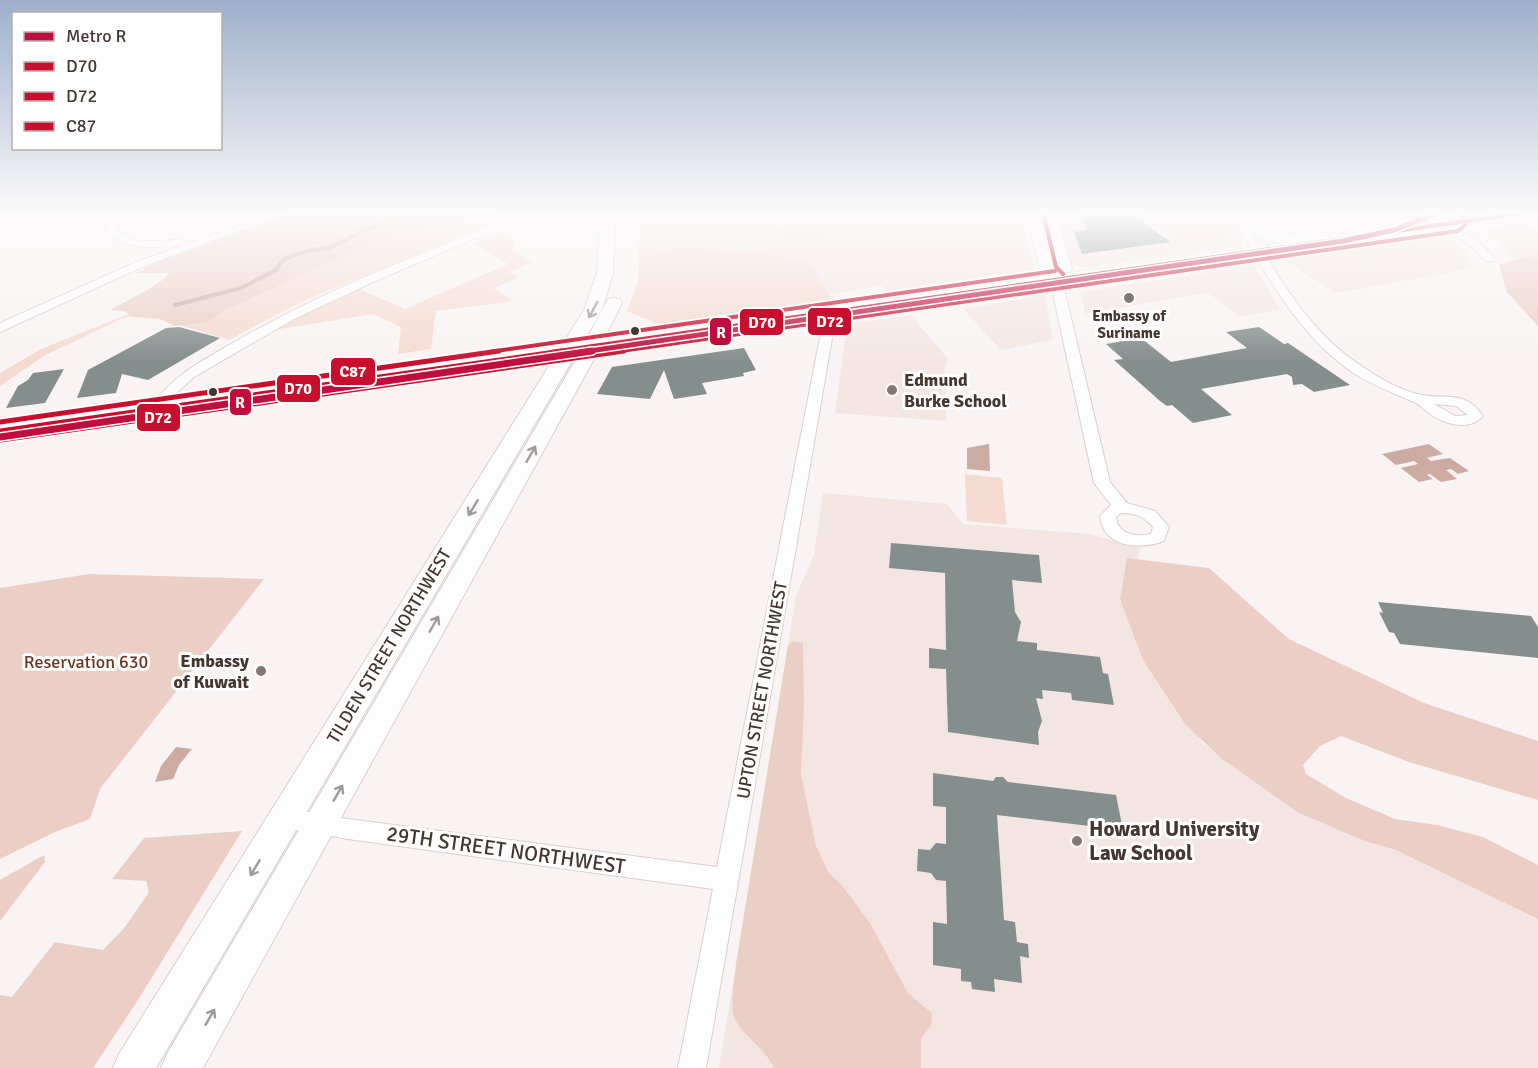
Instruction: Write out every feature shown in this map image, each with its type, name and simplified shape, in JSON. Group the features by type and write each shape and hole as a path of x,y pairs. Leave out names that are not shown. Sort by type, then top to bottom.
{"main road":[{"path":"0,431 1176,263"}],"street":[{"path":"0,328 103,280 146,263"},
{"path":"157,409 164,394 231,349 286,318 410,263"},
{"name":"TILDEN STREET NORTHWEST","path":"181,1068 320,824 580,349 597,302 616,263"},
{"path":"1046,263 1048,271 1056,280 1102,483 1122,508"},
{"path":"1056,280 1064,268 1063,263"},
{"path":"1265,263 1304,324 1323,344 1370,377 1421,399"},
{"name":"TILDEN STREET NORTHWEST","path":"133,1068 285,818 580,349 607,318 620,285"},
{"name":"UPTON STREET NORTHWEST","path":"693,1068 828,327 823,313"},
{"name":"29TH STREET NORTHWEST","path":"285,818 727,880"}],"shaded area":[{"path":"158,263 396,263 301,302 229,340 180,325 182,324 151,317 130,316 44,356 0,386 0,373 41,349 136,311 173,274 142,269"},
{"path":"506,263 530,263 510,272 518,278 494,288 513,301 436,311 431,349 398,354 401,327 374,314 273,330 359,289 405,309 508,264"},
{"path":"639,263 810,263 832,299 658,324 627,311 638,282"},
{"path":"809,263 1033,263 1034,269 886,291 882,286 829,294"},
{"path":"1071,263 1121,263 1084,268"},
{"path":"1288,263 1471,263 1474,268 1336,293"},
{"path":"1254,266 1280,309 1241,317 1208,293 1085,314 1080,292"},
{"path":"1045,295 1053,340 1001,350 963,309"},
{"name":"Edmund Burke School","path":"911,315 948,359 945,366 946,421 835,413 847,324"},
{"path":"989,444 990,471 967,469 967,448"},
{"path":"1429,444 1443,454 1427,458 1431,461 1450,458 1469,471 1458,474 1451,469 1446,470 1457,479 1441,482 1430,474 1427,475 1433,479 1419,482 1401,468 1418,464 1414,461 1396,465 1382,454"},
{"path":"965,474 1002,478 1007,525 967,521"},
{"name":"Howard University Law School","path":"823,493 947,504 963,524 1090,534 1141,548 1133,571 1176,703 1203,744 1260,774 1538,907 1538,1068 719,1068 796,596 814,555"},
{"path":"176,747 192,749 179,765 173,779 155,782 161,766"}],"green space":[{"path":"158,263 329,263 227,309 207,322 175,326 160,319 132,317 125,311 110,310 152,287 169,273 136,273"},
{"path":"1538,263 1538,326 1506,291 1499,265"},
{"path":"1127,558 1209,568 1289,639 1424,703 1538,741 1538,800 1409,762 1341,736 1320,746 1303,765 1306,774 1346,798 1395,819 1437,825 1483,837 1538,865 1538,919 1396,850 1365,841 1299,813 1222,759 1185,724 1143,660 1120,599"},
{"name":"Reservation 630","path":"89,574 264,579 100,789 90,819 55,832 0,859 0,588"},
{"path":"793,641 803,643 804,704 801,774 816,846 828,872 841,884 870,923 908,993 932,1013 931,1026 921,1038 921,1068 774,1068 735,1019 732,1000 736,964 788,645"},
{"path":"242,831 138,1000 93,1068 0,1068 0,995 12,997 55,942 103,950 125,927 149,892 146,881 112,879 144,838"},
{"path":"44,855 45,862 0,921 0,880"}],"building":[{"path":"179,327 220,338 148,380 122,374 116,393 77,398 88,370 166,328"},
{"path":"1259,327 1284,344 1288,343 1350,385 1314,392 1302,384 1293,385 1292,377 1287,374 1201,389 1232,415 1193,423 1172,405 1167,406 1160,401 1114,360 1123,359 1106,344 1141,338 1171,362 1247,348 1226,332"},
{"path":"744,348 756,370 743,373 744,376 702,383 707,394 674,399 664,370 650,399 597,394 612,367"},
{"path":"64,369 45,403 6,408 18,386 28,380 33,373"},
{"path":"891,543 1039,555 1042,583 1012,580 1015,612 1021,622 1017,641 1037,643 1037,650 1100,657 1103,673 1108,674 1114,705 1072,700 1071,693 1042,690 1043,699 1036,698 1042,721 1038,732 1039,745 948,732 946,669 929,668 929,648 946,650 945,573 889,568"},
{"path":"1378,602 1531,616 1538,627 1538,658 1400,644 1394,633 1389,632 1379,612 1383,613"},
{"path":"933,773 993,781 996,777 1003,777 1008,782 1116,795 1123,830 997,815 1004,920 1015,922 1017,942 1028,944 1029,958 1020,956 1022,983 994,979 995,992 972,989 971,982 961,981 961,969 933,965 933,922 947,924 946,881 936,880 931,873 917,871 918,849 930,850 936,843 946,844 946,807 933,806"}],"waterway":[{"path":"175,305 241,288 276,270 281,263"}],"metro line":[{"name":"R","path":"0,437 1193,263"}],"transit line":[{"name":"C87","path":"1055,263 1063,274"},
{"name":"D70","path":"0,431 1175,263"},
{"name":"D72","path":"1,440 1236,263"},
{"name":"C87","path":"0,422 1055,271"}],"place":[{"name":"Embassy of Suriname","path":"1129,298"},
{"name":"Edmund Burke School","path":"892,390"},
{"name":"Embassy of Kuwait","path":"261,671"},
{"name":"Howard University Law School","path":"1077,841"}]}
